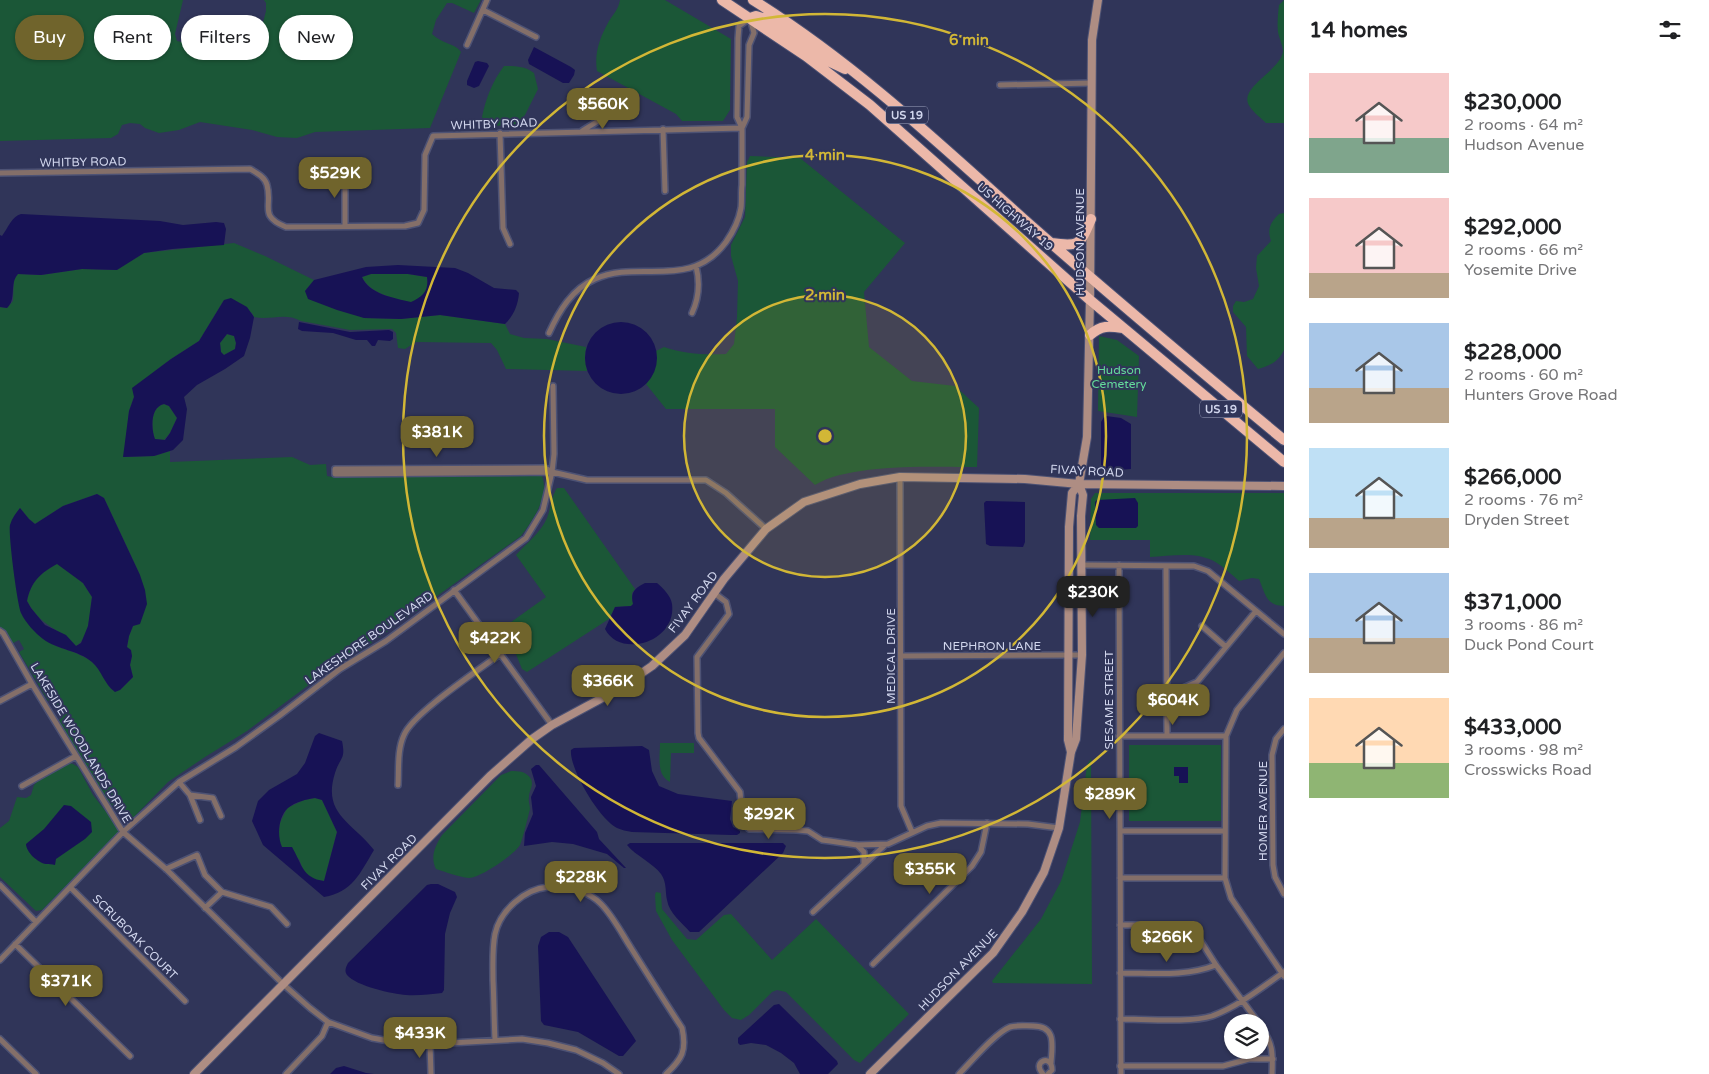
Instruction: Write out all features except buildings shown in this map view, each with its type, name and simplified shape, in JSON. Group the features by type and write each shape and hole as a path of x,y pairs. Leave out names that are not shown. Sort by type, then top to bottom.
{"highway":[{"name":"US HIGHWAY 19","path":"722,0 806,56 870,105 1090,300 1284,462"},
{"name":"US HIGHWAY 19","path":"753,0 796,28 861,76 1090,278 1284,440"},
{"path":"750,18 756,16 766,18 828,62 861,76"},
{"path":"1051,243 1065,245 1078,242 1083,238 1091,219"},
{"path":"1090,335 1103,326 1124,328"}],"street":[{"path":"467,45 487,0"},
{"name":"HUDSON AVENUE","path":"1072,752 1068,740 1070,508 1072,493 1079,484 1087,437 1090,335 1092,40 1098,0"},
{"path":"482,10 536,37"},
{"path":"549,333 558,313 573,295 594,279 617,273 669,272 696,266 719,252 734,232 741,209 742,128 747,117 749,45 754,34 750,18 739,26 738,38 736,117 742,128"},
{"path":"1000,85 1092,84"},
{"path":"581,131 614,111"},
{"name":"WHITBY ROAD","path":"0,173 250,169 260,175 267,184 269,213 275,222 286,227 405,226 418,223 424,210 425,155 434,136 742,128"},
{"path":"663,129 665,191"},
{"path":"500,133 503,228 510,244"},
{"path":"345,226 346,173"},
{"path":"692,313 698,299 699,276 696,266"},
{"name":"LAKESHORE BOULEVARD","path":"0,960 124,832 179,782 236,747 340,669 386,641 526,538 544,510 552,472 554,454 553,386"},
{"path":"552,472 545,468 335,469 335,474 552,472 587,480 706,480 726,492 766,529"},
{"name":"FIVAY ROAD","path":"194,1074 490,776 532,739 552,725 617,690 652,666 685,635 724,579 766,529 804,502 860,484 900,478 1025,479 1079,484 1284,486"},
{"name":"MEDICAL DRIVE","path":"900,478 901,806 912,832"},
{"name":"HUDSON AVENUE","path":"870,1074 976,970 1011,930 1044,872 1059,828 1076,739 1082,655 1081,516 1083,495 1079,484"},
{"path":"1081,565 1194,566 1208,571 1284,634"},
{"name":"SESAME STREET","path":"1119,565 1120,1074"},
{"path":"1166,566 1166,736"},
{"path":"454,590 552,725"},
{"path":"714,593 726,602 729,614 697,657 698,733 699,738 740,792 743,823 749,829 802,830 822,840 857,845 888,844"},
{"path":"1166,688 1183,688 1197,682 1256,611"},
{"path":"1202,626 1226,647"},
{"name":"LAKESIDE WOODLANDS DRIVE","path":"0,631 3,633 32,684 124,832 166,869 283,984 328,1022 372,1038 401,1042 430,1044 495,1040 548,1042 576,1050 603,1063 618,1074"},
{"path":"1120,1019 1198,1019 1212,1016 1242,1002 1283,974 1231,898 1225,878 1225,831 1226,736 1237,710 1284,653"},
{"path":"398,785 400,745 404,733 418,716 500,654"},
{"name":"NEPHRON LANE","path":"901,656 1082,655"},
{"path":"0,701 32,684"},
{"name":"HOMER AVENUE","path":"1284,729 1276,739 1272,755 1273,865 1275,877 1284,894"},
{"path":"1119,736 1226,736"},
{"path":"22,786 76,756"},
{"path":"179,782 190,795 200,820"},
{"path":"190,795 213,798 221,816"},
{"path":"812,912 881,848 926,826 941,823 987,823 1028,824 1059,828"},
{"path":"873,964 972,866 981,852 987,823"},
{"path":"1120,830 1225,831"},
{"path":"857,845 864,852 864,864"},
{"path":"166,869 197,855 205,875 222,892 271,908 287,924"},
{"path":"1120,878 1225,878"},
{"path":"0,885 36,922"},
{"path":"495,1040 493,947 495,932 504,914 517,900 530,892 544,887 560,886 575,889 601,904 682,1028 685,1040 683,1051 678,1062 666,1074"},
{"name":"SCRUBOAK COURT","path":"71,888 185,1001"},
{"path":"205,908 222,892"},
{"path":"1120,926 1179,925 1195,932 1251,1014"},
{"path":"15,944 130,1056"},
{"path":"1120,973 1190,972 1216,965"},
{"path":"286,1074 322,1036 328,1022"},
{"path":"958,1074 1002,1031 1011,1027 1022,1026 1042,1026 1048,1030 1052,1040 1052,1070 1048,1074"},
{"path":"1269,1038 1272,1046 1272,1074"},
{"path":"0,1040 36,1074"},
{"path":"430,1044 430,1074"},
{"path":"1120,1066 1223,1066 1249,1060 1272,1059"},
{"path":"1042,1074 1039,1069 1041,1063 1047,1061 1051,1063"}],"green space":[{"path":"0,0 183,0 175,34 177,41 181,42 181,60 269,60 269,15 265,15 266,3 264,0 481,0 474,13 452,3 447,3 436,20 432,34 461,52 430,128 315,132 297,138 277,137 252,130 200,122 179,130 159,133 140,124 130,123 122,125 118,134 111,138 0,141"},
{"path":"620,0 665,0 731,39 730,110 723,121 682,121 676,114 597,71 596,58 600,39"},
{"path":"1284,0 1284,123 1266,123 1250,107 1247,100 1254,86 1275,66 1283,51 1278,32 1278,19 1279,5"},
{"path":"504,66 516,66 534,73 538,89 525,115 515,125 487,126 482,117 485,103 493,84"},
{"path":"750,156 800,158 905,243 864,292 869,347 912,381 955,386 979,408 977,467 916,467 870,470 830,478 815,485 775,447 775,409 666,409 646,384 654,369 656,351 664,347 695,353 726,354 734,344 738,281 731,256 731,245 745,217 747,162"},
{"path":"1284,213 1284,350 1274,362 1258,369 1247,356 1246,327 1233,312 1233,306 1236,301 1244,302 1253,299 1259,286 1256,268 1257,256 1271,241 1269,230 1271,223 1279,214"},
{"path":"234,243 314,280 305,291 364,318 401,319 440,315 505,324 510,334 524,338 547,339 586,347 587,371 506,369 497,350 491,343 416,342 405,349 398,348 396,333 392,329 350,330 289,317 254,317 252,313 224,300 199,341 155,371 134,397 129,411 124,457 154,456 170,451 170,462 292,457 310,465 326,464 327,476 332,477 542,476 544,492 539,508 521,536 363,649 337,664 247,731 168,782 131,820 127,820 119,814 100,791 59,720 63,717 53,699 48,701 19,652 24,649 19,640 13,643 0,628 0,307 7,308 13,301 14,278 18,274 41,275 82,269 116,270 144,253","holes":["97,494 104,498 140,575 133,626 127,647 132,656 130,665 133,677 120,690 111,689 98,668 90,660 56,646 21,613 14,571 10,526 20,508 35,524 63,506"]},
{"path":"371,274 408,274 427,277 427,287 422,296 411,303 371,288 362,277"},
{"path":"227,334 234,336 236,343 235,349 224,355 221,352 220,343"},
{"name":"Hudson Cemetery","path":"1099,336 1117,340 1139,356 1137,417 1098,411"},
{"path":"164,404 169,406 177,418 170,433 164,440 155,439 152,424 154,414 159,406"},
{"path":"557,488 564,488 635,589 632,593 633,604 631,606 615,607 609,619 527,672 522,669 513,647 500,630 546,597 516,555 544,523"},
{"path":"1095,493 1284,493 1284,606 1273,604 1267,598 1259,579 1252,578 1239,581 1210,559 1185,555 1150,557 1150,540 1090,540 1091,499"},
{"path":"57,563 83,583 92,597 87,630 81,642 76,646 44,622 32,610 27,601 31,588 37,579"},
{"path":"660,743 694,743 694,753 671,753 670,782 661,770 659,760"},
{"path":"1129,745 1221,745 1221,821 1129,821"},
{"path":"1091,758 1092,984 993,983 992,981 1041,919 1061,881 1080,822 1087,765"},
{"path":"69,763 78,767 93,795 117,826 119,832 42,910 36,911 0,877 0,828 9,821 17,797 26,798 31,795 37,782"},
{"path":"511,771 525,773 532,781 529,799 530,809 524,833 517,849 496,865 474,877 461,877 436,869 433,860 434,852 442,835 501,775"},
{"path":"315,798 322,800 337,832 324,881 314,880 304,872 299,859 282,847 278,838 280,823 287,808 304,800"},
{"path":"656,892 661,893 662,909 687,939 696,940 724,915 731,914 772,960 816,919 909,1014 860,1063 854,1060 786,992 777,990 772,992 749,1015 741,1020 732,1018 672,940 656,911"}],"shaded area":[{"path":"534,47 575,70 569,83 563,83 529,64 528,60"},
{"path":"475,62 487,63 489,66 479,86 474,88 467,85 467,81"},
{"path":"21,214 160,221 183,225 216,222 224,223 226,229 224,245 144,253 117,270 82,269 41,275 18,274 15,278 10,304 7,308 0,307 0,235 2,236 13,220"},
{"path":"398,265 455,268 494,288 516,290 519,293 518,302 505,324 440,315 401,319 364,318 308,299 305,291 314,280 366,267","holes":["371,274 408,274 427,277 426,289 419,298 411,302 390,297 370,288 362,277"]},
{"path":"231,298 247,307 254,317 244,356 197,385 184,397 187,409 183,440 173,450 154,456 123,457 129,411 134,397 132,388 199,341 224,300","holes":["227,334 234,336 236,343 235,349 224,355 221,352 220,343","164,404 169,406 177,418 165,440 155,439 152,424 154,414 156,409"]},
{"path":"299,322 350,332 389,330 393,332 393,339 390,341 378,340 375,346 372,346 367,340 356,340 333,333 302,331 298,329"},
{"path":"621,322 641,328 651,338 657,358 651,378 641,388 621,394 601,388 591,378 585,358 591,338 601,328"},
{"path":"1106,416 1121,418 1131,424 1131,469 1104,471 1101,469 1101,422"},
{"path":"97,494 104,498 140,575 145,590 147,604 140,624 133,626 127,647 131,650 130,665 133,677 120,690 115,692 92,662 81,655 55,646 43,639 21,613 12,554 11,522 20,508 35,524 63,506","holes":["57,564 83,583 92,597 88,626 81,643 76,646 66,635 45,625 27,601 31,588 37,579"]},
{"path":"1135,498 1138,503 1138,526 1136,528 1099,528 1096,525 1095,502 1097,500"},
{"path":"986,501 1025,502 1025,542 1023,547 990,546 986,544 984,503"},
{"path":"645,583 657,583 666,592 672,604 671,617 666,628 657,637 646,642 622,643 612,638 605,629 615,607 631,606 633,604 632,596 634,591"},
{"path":"319,733 342,741 343,755 335,773 332,787 333,798 341,816 374,850 360,874 349,886 342,891 324,897 263,845 252,821 258,801 269,790 297,774 305,763 315,736","holes":["308,799 322,800 337,832 324,881 311,877 307,873 292,847 282,847 279,832 280,821 288,808"]},
{"path":"642,746 649,750 652,771 659,786 678,794 732,801 730,819 733,827 740,831 740,833 731,835 632,832 619,829 610,823 586,792 575,769 571,750 574,748"},
{"path":"539,765 597,832 599,839 626,868 607,854 573,844 552,842 524,846 525,833 533,814 531,797 536,786 531,769"},
{"path":"1174,767 1188,767 1188,783 1179,783 1179,776 1174,776"},
{"path":"64,805 71,806 91,822 92,832 56,859 55,865 43,863 30,854 26,844 44,829"},
{"path":"630,843 783,843 786,846 783,853 699,932 690,932 676,918 668,905 666,887 661,874 654,866 627,845"},
{"path":"438,884 455,892 457,897 450,913 445,934 444,990 442,993 406,995 393,993 358,983 347,975 345,970 348,963 427,885"},
{"path":"549,932 559,932 568,937 636,1041 623,1056 619,1056 578,1032 544,1025 541,1021 538,946 541,937"},
{"path":"779,1004 837,1061 838,1064 828,1074 800,1074 794,1063 766,1045 751,1043 740,1045 738,1043 738,1038 774,1005"},
{"path":"344,1066 374,1074 330,1074 336,1068"}]}
